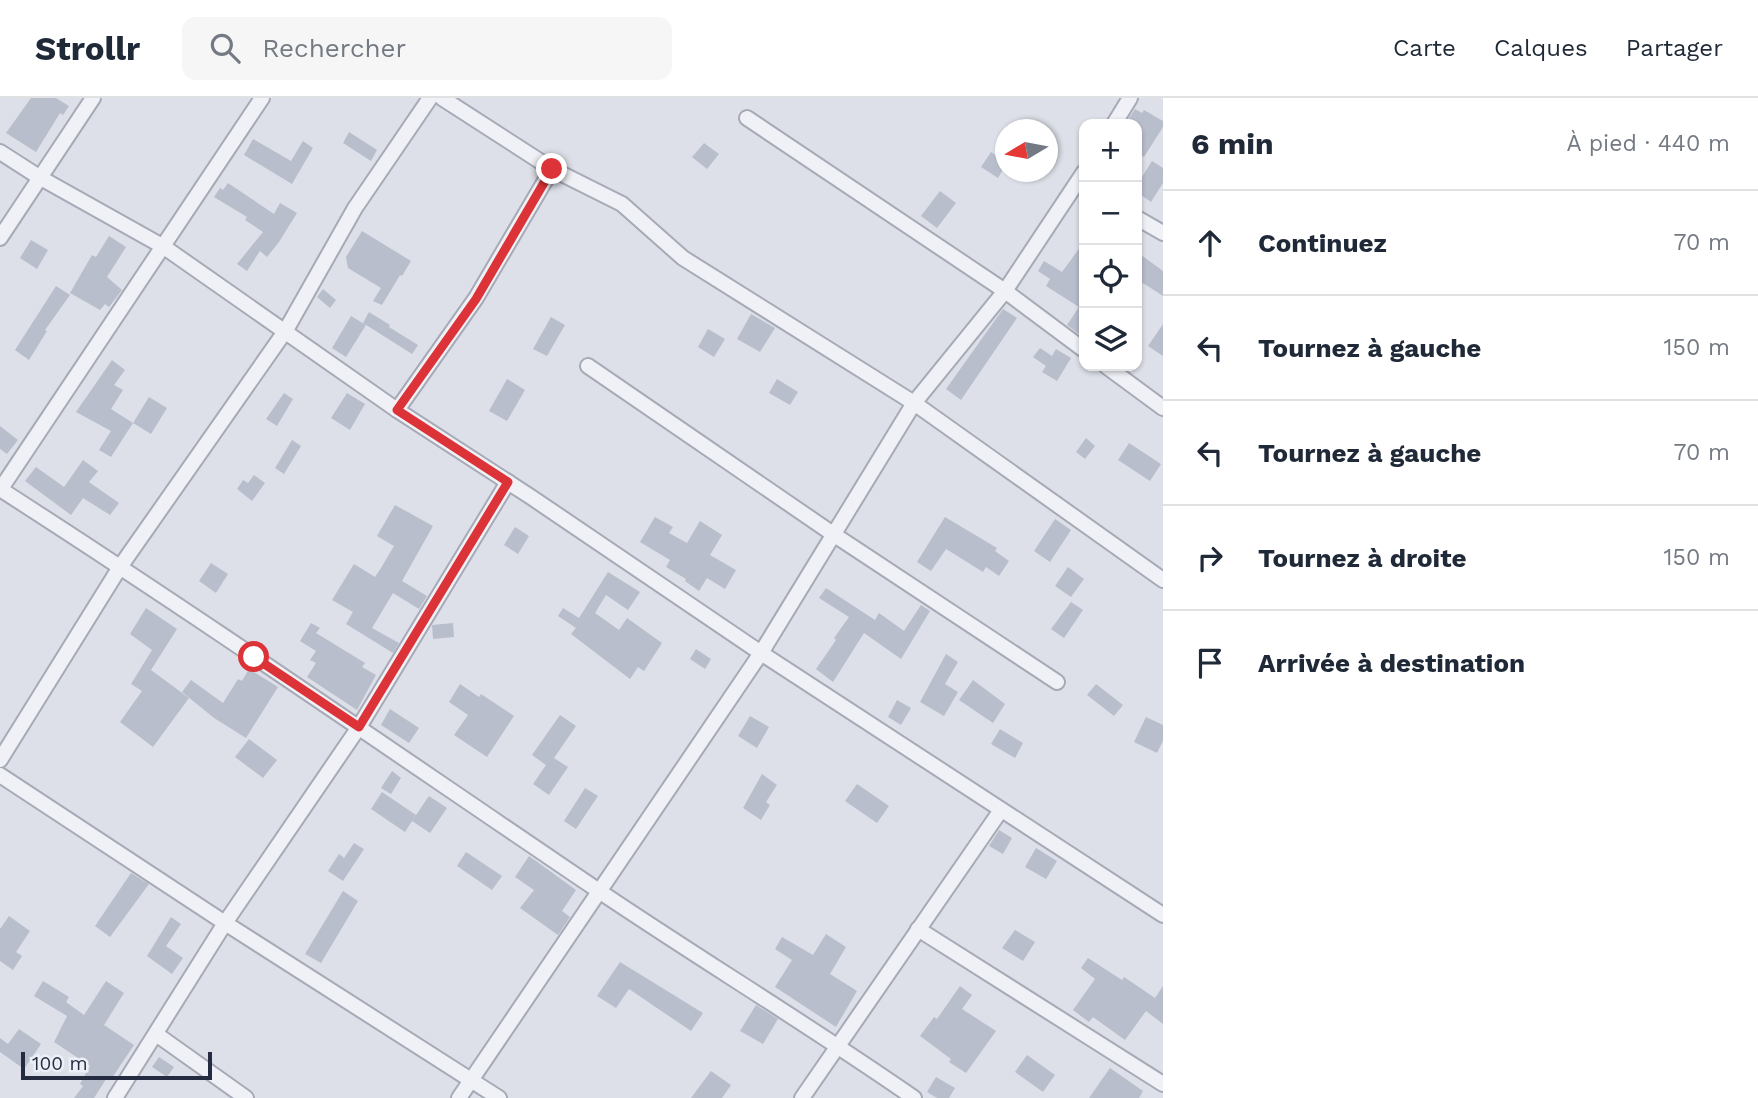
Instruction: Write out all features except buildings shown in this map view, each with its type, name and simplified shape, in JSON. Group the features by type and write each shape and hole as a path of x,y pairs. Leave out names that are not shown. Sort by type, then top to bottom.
{"street":[{"path":"0,238 93,98"},
{"path":"262,98 0,490 120,567 599,891 914,1098"},
{"path":"0,760 120,567 286,330 355,208 429,98"},
{"path":"442,98 552,169 622,204 683,258 914,403 1163,580"},
{"path":"1117,119 1130,98"},
{"path":"747,118 1005,291 1079,346"},
{"path":"0,152 164,247 397,410 761,653 1163,915"},
{"path":"397,410 476,299 552,169"},
{"path":"459,1098 761,653 914,403 1005,291 1081,182"},
{"path":"1142,221 1163,233"},
{"path":"588,366 833,534 1057,682"},
{"path":"1113,371 1163,408"},
{"path":"115,1098 225,923 359,727 508,482"},
{"path":"0,775 499,1098"},
{"path":"802,1098 1001,810"},
{"path":"918,929 1163,1085 1154,1098"},
{"path":"156,1034 246,1098"}],"route":[{"path":"254,657 359,727 508,482 397,410 476,299 552,169"}]}
